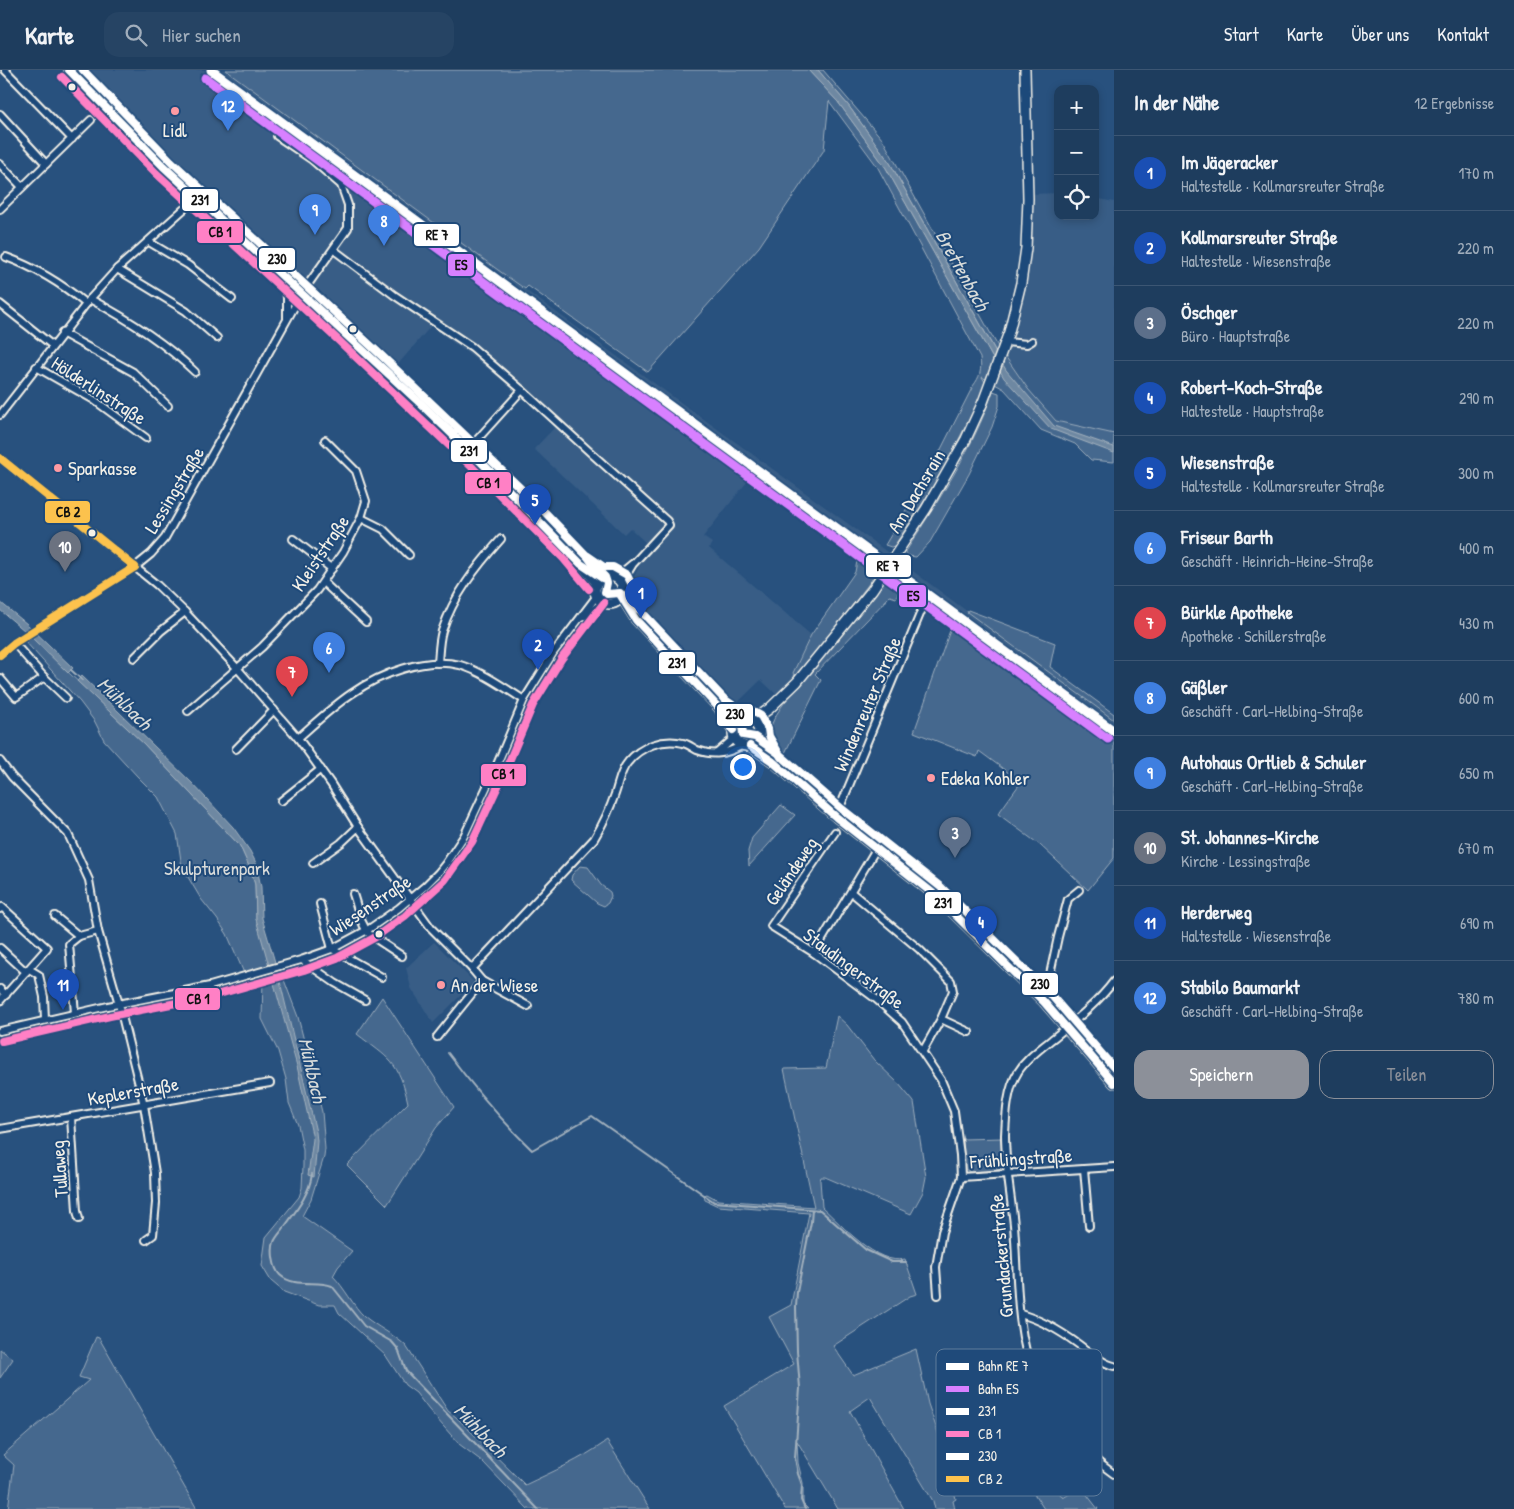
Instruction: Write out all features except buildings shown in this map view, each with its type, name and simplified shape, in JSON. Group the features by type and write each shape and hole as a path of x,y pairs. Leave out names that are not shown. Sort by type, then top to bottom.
{"main road":[{"path":"69,70 163,166 302,293 480,461 581,564 589,576 599,580"},
{"name":"Am Dachsrain","path":"755,725 766,718 769,709 797,682 872,590 906,540 966,439 983,402 1006,342 1021,283 1026,248 1028,194 1024,70"},
{"path":"607,576 618,581 623,590 619,599 610,604 599,600 594,590 599,580 607,576"},
{"path":"619,599 633,617 719,708 740,721 746,720 755,725 758,739 772,761"},
{"path":"719,708 741,746 750,746 772,761 836,817 934,895 1044,1002 1114,1082"},
{"path":"733,734 740,721"},
{"path":"750,746 758,739"}],"street":[{"path":"5,70 72,139"},
{"path":"0,114 46,164"},
{"path":"0,209 91,120"},
{"name":"Lessingstraße","path":"0,648 26,636 134,567 151,554 167,534 302,293 348,228 348,205 341,185 312,159 277,136"},
{"path":"0,164 22,187"},
{"name":"Hölderlinstraße","path":"0,415 88,301 118,269 184,209"},
{"path":"148,242 188,265 232,299"},
{"path":"334,250 394,295 472,347 667,520 668,525 618,581"},
{"path":"6,257 30,266 88,301 145,331 179,356 195,372"},
{"path":"118,269 186,311 217,338"},
{"path":"284,277 287,319"},
{"path":"0,304 53,346"},
{"name":"Hölderlinstraße","path":"62,333 133,372 168,406"},
{"path":"1006,342 1027,344 1032,341"},
{"name":"Hölderlinstraße","path":"36,368 94,400 146,438"},
{"path":"476,442 522,390"},
{"name":"Kleiststraße","path":"188,711 284,626 323,582 361,518 366,501 356,471 326,440"},
{"path":"0,458 157,584 185,612 298,738 321,769 358,827 431,928 472,969 482,982 528,1006"},
{"path":"361,518 383,529 409,555"},
{"path":"293,539 332,569"},
{"path":"438,662 442,633 454,604 470,575 501,539"},
{"path":"323,582 366,622"},
{"name":"Wiesenstraße","path":"0,1031 75,1013 210,986 302,960 332,949 367,931 410,900 446,863 464,836 493,774 524,700 554,652 589,605 599,600"},
{"name":"Windenreuter Straße","path":"836,817 925,602"},
{"path":"134,658 185,612"},
{"path":"12,644 66,698"},
{"name":"Lessingstraße","path":"0,655 12,644"},
{"path":"298,738 351,694 376,679 403,669 438,662 467,668 500,684 524,700"},
{"path":"0,678 16,697 44,677"},
{"path":"236,749 274,710"},
{"path":"717,753 733,734"},
{"path":"472,969 594,839 603,824 616,793 620,776 628,762 640,751 649,746 672,742 685,743 708,753 730,752 741,746"},
{"path":"0,761 3,770 68,834 89,880 98,931 119,1004 144,1105 155,1173 156,1203 153,1235 146,1240"},
{"path":"281,801 321,769"},
{"path":"314,863 341,843 358,827"},
{"name":"Geländeweg","path":"771,926 835,832"},
{"path":"814,953 876,849"},
{"path":"1044,1002 1068,899 1079,890"},
{"path":"851,892 919,949 951,982 953,991 942,1019 922,1051"},
{"path":"353,894 363,925 370,935 402,956"},
{"path":"320,904 332,949 382,977"},
{"path":"0,910 2,907 47,948 0,1001"},
{"path":"55,916 79,936"},
{"name":"Staudingerstraße","path":"771,926 814,953 876,999 902,1022 941,1080 954,1111 960,1155 960,1177 942,1232 936,1267 938,1295"},
{"path":"75,1013 70,944 79,936 98,931"},
{"path":"0,948 28,971 39,975 44,997 45,1020"},
{"path":"302,960 335,983 365,1000"},
{"name":"Grundackerstraße","path":"1026,1349 1020,1314 1005,1137 1011,1090 1017,1073 1027,1060 1098,1000 1114,981"},
{"path":"437,1037 482,982"},
{"path":"0,990 6,995"},
{"path":"942,1019 969,1032"},
{"name":"Keplerstraße","path":"0,1129 270,1083"},
{"name":"Tullaweg","path":"71,1117 79,1219"},
{"name":"Frühlingstraße","path":"960,1177 1114,1167"},
{"name":"Frühlingstraße","path":"1084,1169 1089,1226"},
{"path":"1020,1314 1036,1318 1051,1325 1086,1349"},
{"path":"1102,1360 1114,1366"},
{"name":"Grundackerstraße","path":"1102,1466 1114,1474"}],"shaded area":[{"path":"81,70 226,70 883,549 1114,720 1114,736 283,127 282,130 642,395 690,428 751,477 703,537 712,543 709,548 811,635 793,672 795,677 778,696 761,680 733,707 728,705 648,622 639,610 632,591 634,577 641,562 654,549 630,528 624,534 534,449 556,426 490,370 431,326 394,369 308,286 220,212 165,161"},
{"path":"808,70 818,70 848,105 890,163 1006,370 1054,426 1114,447 1114,453 1051,429 1004,378 886,168 838,102"},
{"path":"1054,193 1054,220 1099,220 1099,199 1114,202 1114,434 1056,421 1028,389 1003,353 1010,334 1030,194"},
{"path":"0,602 27,624 73,668 68,673 25,631 0,610"},
{"path":"82,676 192,783 233,827 256,863 261,887 262,918 277,969 316,1132 314,1177 308,1175 313,1139 297,1066 256,919 255,885 252,873 240,846 144,744 77,681"},
{"name":"An der Wiese","path":"434,942 474,982 433,1023 411,988 406,968"}],"green space":[{"path":"226,70 808,70 838,102 886,168 996,364 999,357 890,163 848,105 818,70 823,70 883,140 1001,352 1028,389 1056,421 1114,434 1114,462 1091,460 1075,444 1041,430 1004,389 982,377 985,382 985,388 938,480 894,546 885,545 934,463 979,376 981,362 877,166 829,101 824,150 759,247 648,372 528,286 525,289 498,270"},
{"path":"284,127 883,565 826,640 795,677 793,673 811,635 855,572 857,561 851,552 690,428 642,395 281,130"},
{"path":"993,391 999,393 999,406 992,427 969,474 930,542 916,557 909,556 905,553 965,455"},
{"path":"890,570 1114,736 1114,858 1088,890 1040,845 998,814 1021,782 979,751 977,757 914,732 953,622 902,585 896,598 890,596 815,674 821,680 784,755 774,743 771,736 771,728 788,697 835,643"},
{"path":"968,610 1055,643 1050,667 1114,714 1114,720 967,612"},
{"name":"Skulpturenpark","path":"29,635 144,744 240,846 252,873 255,885 256,919 270,964 268,966 244,973 227,934 201,899 182,867 177,834 158,797 104,740 95,722 80,702 24,640"},
{"path":"781,805 795,815 749,866 748,851 752,838"},
{"path":"580,866 588,867 601,885 610,892 611,896 608,903 604,906 597,903 571,880 572,875"},
{"path":"281,972 298,1017 322,1112 324,1157 311,1199 302,1216 352,1251 333,1276 364,1316 406,1346 448,1411 525,1485 577,1460 607,1441 650,1509 528,1509 483,1462 459,1444 416,1393 405,1385 386,1356 339,1313 335,1305 319,1305 284,1292 271,1281 262,1266 266,1237 299,1197 302,1188 303,1166 303,1150 298,1125 289,1103 286,1079 278,1051 262,1019 263,979"},
{"path":"382,997 454,1107 436,1128 387,1205 347,1165 408,1103 401,1078 391,1062 357,1034"},
{"path":"837,1016 847,1025 874,1060 898,1083 914,1102 926,1177 923,1192 911,1214 825,1177 821,1177 820,1180 822,1207 872,1250 894,1260 905,1259 917,1294 910,1296 833,1346 853,1375 916,1349 928,1404 936,1427 936,1496 955,1496 956,1499 953,1501 955,1509 935,1509 933,1501 870,1397 850,1411 904,1509 838,1509 797,1441 798,1463 803,1483 803,1504 808,1509 785,1509 724,1406 794,1364 769,1317 791,1305 809,1213 718,1206 705,1200 704,1195 707,1194 718,1200 814,1207 784,1069 826,1068"},
{"path":"1002,1138 1003,1166 999,1170 971,1173 965,1169 963,1139"},
{"path":"96,1337 99,1338 197,1509 8,1509 14,1465 3,1455 89,1380 79,1377"},
{"path":"0,1349 13,1359 0,1378"},
{"path":"1036,1496 1062,1496 1063,1498 1066,1496 1088,1496 1098,1509 1044,1509"}],"waterway":[{"name":"Mühlbach","path":"71,670 82,680"},
{"path":"448,1053 488,1103 532,1150 592,1116 714,1202 820,1210 866,1250 892,1262 906,1262"},
{"name":"Mühlbach","path":"312,1174 305,1197 274,1242 273,1259 280,1275 299,1283 332,1286 364,1326 392,1342 398,1349 406,1371 538,1509"},
{"path":"805,1509 801,1500 802,1485 795,1458 800,1388 796,1307 812,1210"}],"transit line":[{"name":"231","path":"69,70 163,166 419,402 581,564 602,578"},
{"name":"230","path":"83,70 171,161 382,356 538,505 605,577 607,583 605,592 607,594 620,593 638,609"},
{"path":"211,70 1114,731"},
{"path":"62,77 156,173 338,340 473,468 563,558 589,589"},
{"path":"0,458 135,567"},
{"name":"230","path":"588,556 604,567 613,567 627,575 632,585 631,594 641,611 727,702 742,725 743,735 755,737 778,753 842,809 942,888 1051,995 1114,1068"},
{"path":"0,655 14,643 135,567"},
{"name":"231","path":"621,596 636,620 719,708 733,730"},
{"path":"2,1041 110,1016 212,996 304,970 337,958 374,938 405,916 445,880 472,842 533,705 562,658 604,603"},
{"name":"230","path":"724,699 742,711 751,710 761,716 768,729 769,736 781,757"},
{"name":"231","path":"750,746 772,761 836,817 935,895 1044,1002 1114,1083"}],"rail line":[{"name":"ES","path":"205,78 1108,739"}],"place":[{"name":"Lidl","path":"175,111"},
{"name":"Stabilo Baumarkt","path":"228,131"},
{"name":"Autohaus Ortlieb & Schuler","path":"315,235"},
{"name":"Gäßler","path":"384,246"},
{"name":"Sparkasse","path":"58,468"},
{"name":"Wiesenstraße","path":"535,525"},
{"name":"St. Johannes-Kirche","path":"65,572"},
{"name":"Im Jägeracker","path":"641,618"},
{"name":"Kollmarsreuter Straße","path":"538,670"},
{"name":"Friseur Barth","path":"329,673"},
{"name":"Bürkle Apotheke","path":"292,697"},
{"name":"Edeka Kohler","path":"931,778"},
{"name":"Öschger","path":"955,858"},
{"name":"Robert-Koch-Straße","path":"981,947"},
{"name":"An der Wiese","path":"441,985"},
{"name":"Herderweg","path":"63,1010"}],"water label":[{"name":"Brettenbach","path":"963,270"}]}
